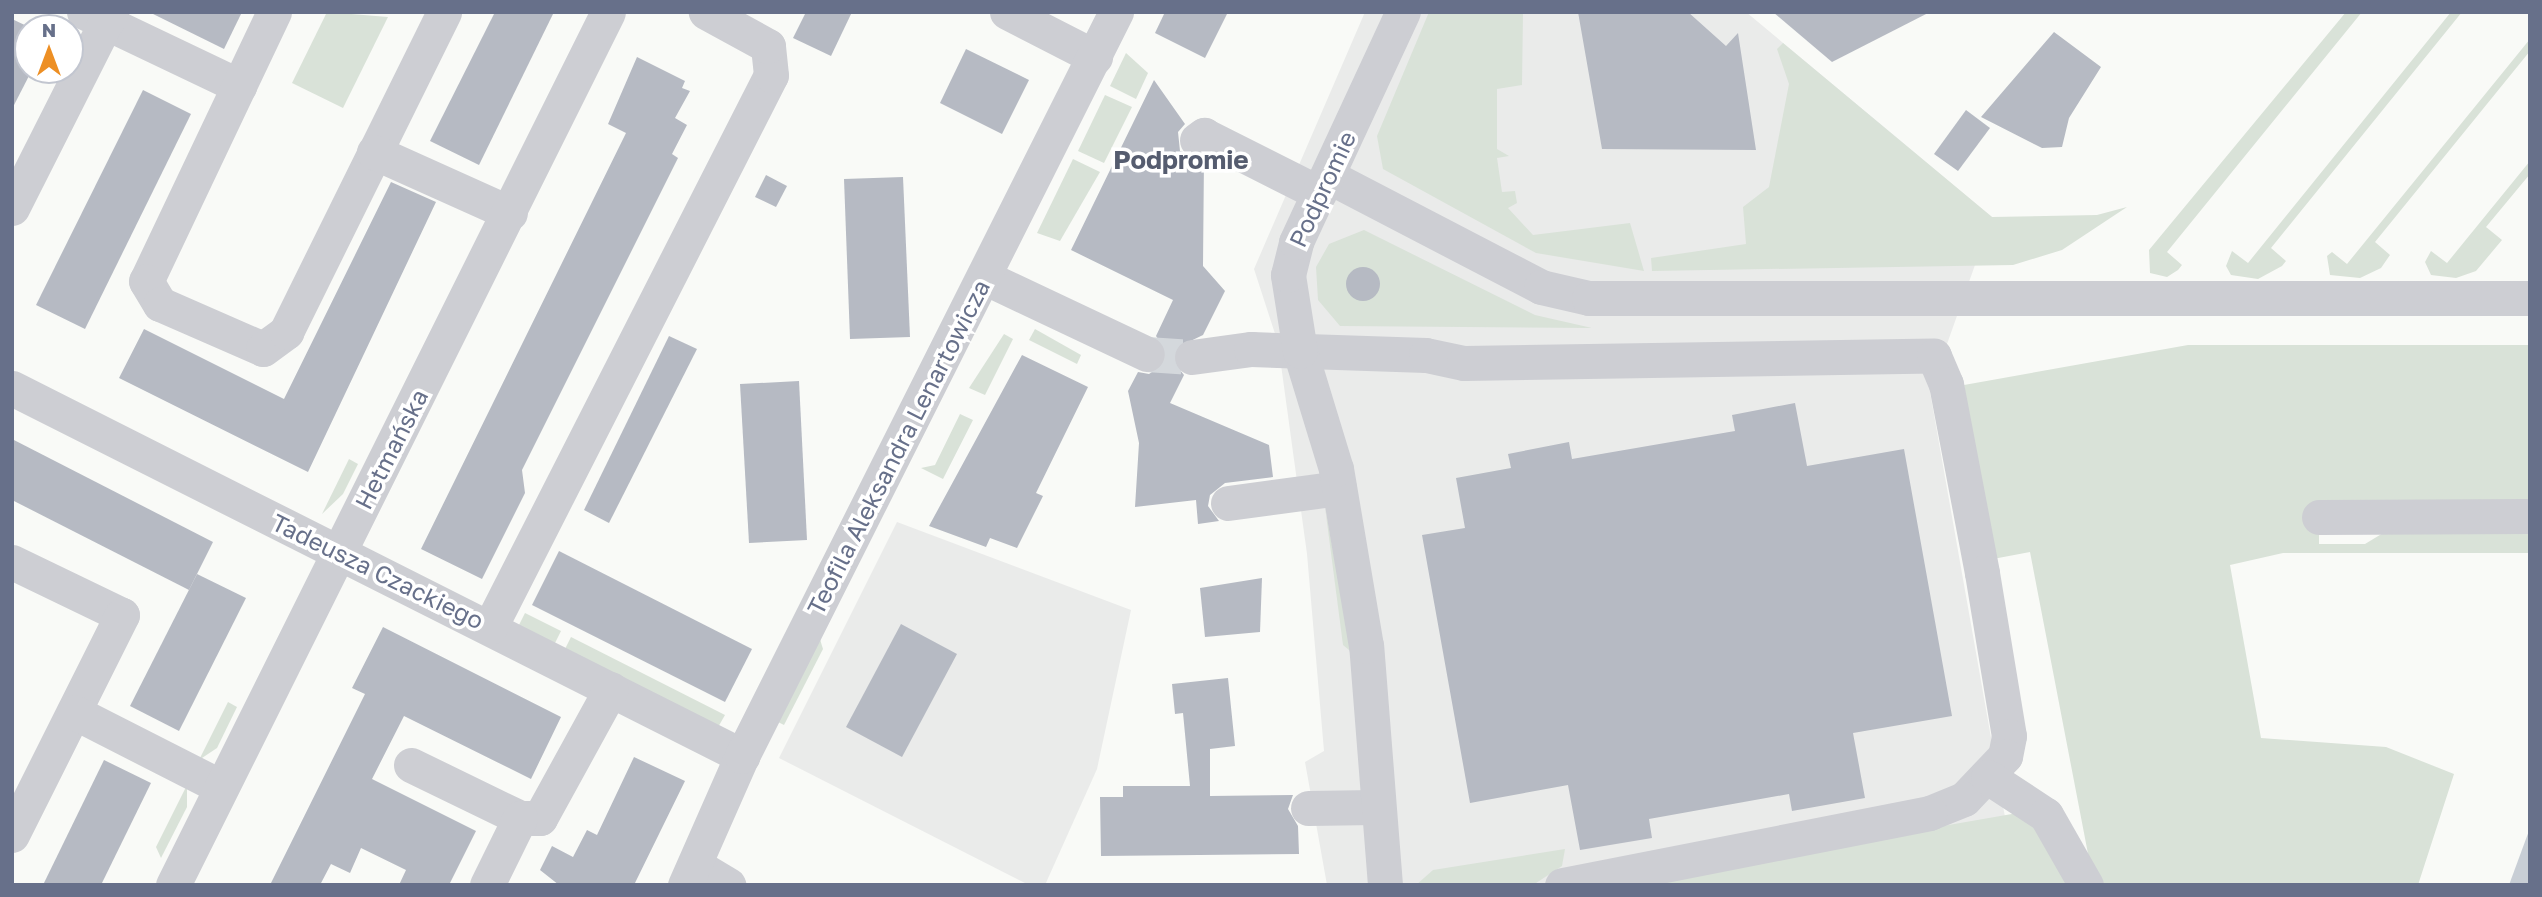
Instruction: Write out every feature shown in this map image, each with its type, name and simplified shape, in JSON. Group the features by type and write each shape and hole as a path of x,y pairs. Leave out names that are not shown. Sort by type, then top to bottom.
{"street":[{"path":"274,12 146,281 160,304 248,347 277,344 286,332 444,12"},
{"name":"Hetmańska","path":"173,885 608,12"},
{"path":"490,627 771,75 768,46 706,12"},
{"path":"1007,12 1095,57"},
{"name":"Teofila Aleksandra Lenartowicza","path":"690,875 742,756 1116,12"},
{"name":"Podpromie","path":"1385,885 1376,807 1366,646 1339,488 1300,351 1290,261 1403,12"},
{"path":"12,208 100,16 239,86"},
{"path":"1197,140 1204,135 1324,185 1541,288 1589,298 2530,298"},
{"path":"374,152 510,213"},
{"path":"984,277 1147,354"},
{"path":"1192,357 1300,351 1464,363 1934,356 1946,384 2009,736 2005,756 1988,777 1964,799 1930,813 1614,878 1562,885"},
{"name":"Tadeusza Czackiego","path":"12,388 742,756"},
{"path":"1228,503 1339,488"},
{"path":"2319,517 2530,516"},
{"path":"12,562 122,615 12,835"},
{"path":"411,765 520,818 540,818 549,808 611,689"},
{"path":"74,712 221,787"},
{"path":"1988,777 2046,815 2086,885"},
{"path":"1308,808 1376,807"},
{"path":"487,885 520,818"},
{"path":"690,875 728,885"}],"shaded area":[{"path":"327,12 388,17 343,108 292,83"},
{"path":"1365,12 1746,12 1992,217 1930,392 2017,885 1327,885 1305,762 1324,751 1307,554 1278,343 1254,269"},
{"path":"1429,12 1523,12 1522,85 1497,89 1497,149 1509,156 1497,158 1502,192 1515,191 1517,203 1508,208 1533,235 1630,223 1644,271 1536,253 1383,169 1377,136"},
{"path":"2346,12 2362,12 2167,252 2182,265 2167,277 2150,273 2149,250"},
{"path":"2451,12 2462,12 2271,248 2286,261 2282,266 2258,279 2231,275 2226,266 2232,251 2248,263"},
{"path":"2530,39 2530,51 2375,242 2390,255 2381,268 2360,278 2330,275 2327,256 2332,252 2347,264"},
{"path":"1783,43 1992,217 2097,215 2127,207 2062,250 2013,265 1652,271 1651,258 1746,244 1743,207 1769,187 1789,84 1777,49"},
{"path":"1126,53 1148,73 1136,99 1110,86"},
{"path":"1105,95 1132,107 1104,163 1078,151"},
{"path":"1073,159 1100,172 1060,241 1037,233"},
{"path":"2530,161 2530,174 2486,227 2502,240 2476,271 2456,278 2431,275 2425,262 2431,251 2447,263"},
{"path":"1364,230 1535,315 1592,328 1340,326 1318,300 1316,267 1329,244"},
{"path":"1035,329 1081,355 1077,364 1029,340"},
{"path":"1004,334 1013,339 985,395 969,388"},
{"path":"2188,345 2530,345 2530,504 2319,509 2319,544 2365,544 2398,524 2530,524 2530,553 2283,553 2230,565 2261,738 2386,747 2454,774 2418,885 2094,885 2030,552 1993,559 1964,385"},
{"path":"960,414 973,420 943,479 921,468 935,465"},
{"path":"349,459 358,464 343,494 322,514"},
{"path":"1325,507 1351,649 1349,650 1343,645"},
{"path":"897,522 1131,610 1097,769 1045,885 1029,885 779,758"},
{"path":"525,613 561,631 554,645 518,627"},
{"path":"819,636 823,649 784,725 776,721"},
{"path":"571,637 725,715 717,729 564,651"},
{"path":"228,702 237,707 217,748 199,760"},
{"path":"187,785 187,807 161,858 156,847"},
{"path":"2029,811 2080,885 1636,885 1645,878"},
{"path":"2530,828 2530,885 2509,885"},
{"path":"1565,849 1562,866 1533,885 1416,885 1433,870"}],"building":[{"path":"149,12 242,12 224,49"},
{"path":"495,12 554,12 479,165 430,141"},
{"path":"806,12 852,12 831,56 793,38"},
{"path":"1165,12 1228,12 1205,58 1155,33"},
{"path":"1578,12 1688,12 1726,46 1738,33 1756,150 1602,149"},
{"path":"1773,12 1930,12 1832,62"},
{"path":"12,19 14,84 25,84 12,109"},
{"path":"2054,32 2101,67 2069,118 2062,147 2042,148 1981,117"},
{"path":"966,49 1029,80 1002,134 940,103"},
{"path":"637,57 685,81 682,88 690,91 675,118 687,125 672,154 678,158 522,470 525,493 482,579 421,549 626,133 608,124"},
{"path":"1154,80 1185,124 1178,132 1180,151 1204,158 1203,266 1225,291 1203,335 1174,349 1172,360 1184,375 1170,403 1269,445 1273,477 1225,483 1210,495 1208,506 1219,521 1198,524 1196,500 1135,507 1139,443 1128,391 1138,372 1149,374 1165,363 1167,352 1156,336 1173,300 1071,250"},
{"path":"143,90 191,114 85,329 36,305"},
{"path":"1966,110 1990,128 1958,171 1934,154"},
{"path":"766,175 787,186 776,207 755,197"},
{"path":"903,177 910,337 850,339 844,179"},
{"path":"391,182 436,202 308,472 119,378 144,329 284,399"},
{"path":"1363,267 1375,272 1380,284 1375,296 1363,301 1351,296 1346,284 1351,272"},
{"path":"669,336 697,349 609,523 584,510"},
{"path":"1022,355 1088,387 1036,493 1043,496 1017,548 990,538 986,547 929,526"},
{"path":"799,381 807,540 749,543 740,384"},
{"path":"1795,403 1807,466 1904,449 1952,716 1853,733 1865,798 1792,811 1789,794 1649,819 1652,838 1580,850 1568,785 1470,803 1422,535 1465,528 1456,478 1511,468 1508,454 1569,442 1572,459 1735,431 1732,415"},
{"path":"12,439 213,542 189,590 12,500"},
{"path":"559,551 752,649 725,702 532,605"},
{"path":"197,574 246,598 179,731 130,706"},
{"path":"1262,578 1260,632 1205,637 1200,588"},
{"path":"901,624 957,654 902,757 846,727"},
{"path":"383,627 561,717 531,779 404,716 372,779 476,831 449,885 399,885 406,870 361,848 350,873 331,864 320,885 270,885 365,694 352,688"},
{"path":"1228,678 1235,746 1210,749 1210,796 1293,795 1288,809 1298,826 1299,854 1101,856 1100,797 1123,797 1123,786 1190,786 1183,713 1175,714 1172,684"},
{"path":"634,757 685,781 634,885 559,885 540,870 552,846 573,857 587,830 597,835"},
{"path":"104,760 151,783 101,885 43,885"}],"tunnel":[{"path":"1147,354 1192,357"}],"district":[{"name":"Podpromie","path":"1181,160"}]}
